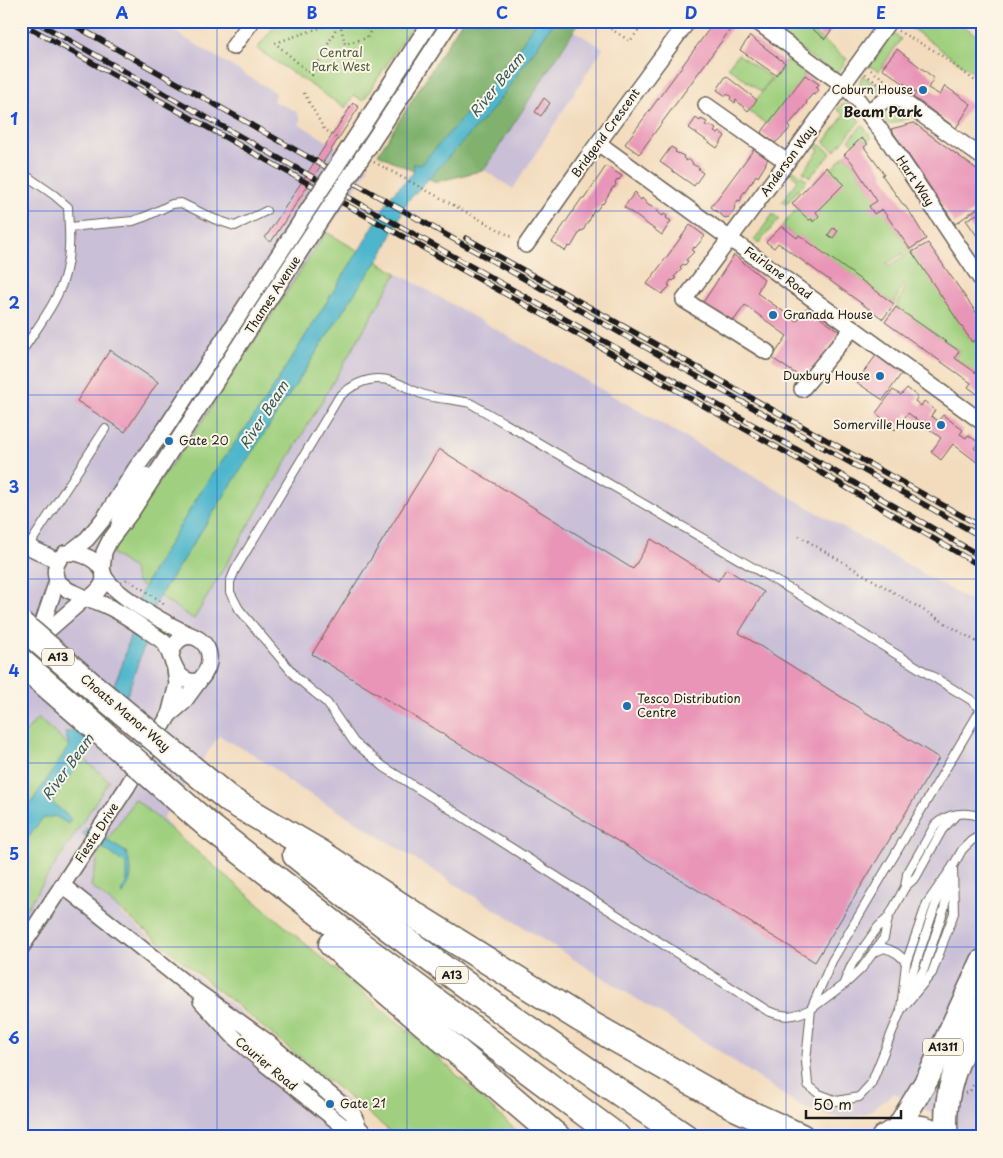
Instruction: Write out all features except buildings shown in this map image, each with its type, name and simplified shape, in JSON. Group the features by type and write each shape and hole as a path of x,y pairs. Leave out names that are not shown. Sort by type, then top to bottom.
{"highway":[{"name":"Choats Manor Way","path":"29,633 230,800"},
{"name":"A13","path":"21,663 209,826 360,945 617,1137"},
{"name":"A13","path":"230,800 367,912 499,1009 685,1137"},
{"name":"A13","path":"230,800 322,854 419,918 581,1019 737,1108 801,1137"},
{"name":"A13","path":"209,826 285,904 557,1137"}],"main road":[{"name":"A1311","path":"890,1133 928,1078 982,961"},
{"name":"A1311","path":"948,1137 946,1125 947,1102 953,1076 982,1009"},
{"path":"890,1133 912,1126 923,1128 942,1137"}],"street":[{"path":"233,47 252,21"},
{"name":"Thames Avenue","path":"63,557 87,539 97,528 165,429 431,21"},
{"name":"Thames Avenue","path":"103,573 104,552 110,540 132,511 450,21"},
{"name":"Bridgend Crescent","path":"526,245 688,21"},
{"path":"756,21 843,85"},
{"name":"Anderson Way","path":"767,352 684,300 885,26"},
{"name":"Hart Way","path":"843,85 868,111 982,281"},
{"path":"868,111 887,99 898,98 982,157"},
{"path":"706,105 787,162"},
{"name":"Fairlane Road","path":"598,143 982,422"},
{"path":"802,389 853,328"},
{"path":"25,545 63,557 84,555 96,563 113,588 172,627 202,642 207,648 210,666 199,680 193,682 183,678 164,642 114,610 68,590 57,581 55,574 63,557"},
{"path":"29,633 86,599 99,589 103,573"},
{"path":"21,663 29,633 57,581"},
{"path":"173,662 173,647 178,641 184,637 195,637"},
{"name":"Fiesta Drive","path":"21,948 127,787 169,715 177,684 173,662"},
{"name":"Fiesta Drive","path":"169,715 183,703 199,680"},
{"name":"Courier Road","path":"62,885 215,1009 266,1040 353,1114 363,1133"},
{"name":"Courier Road","path":"215,1009 235,1038 343,1126 363,1133"}],"lane":[{"path":"21,172 68,207 69,226 66,271 55,300 21,353"},
{"path":"69,226 132,220 172,204 181,203 214,220 235,226 266,211"},
{"path":"953,866 944,909 924,969 901,1010 875,1076 865,1092 859,1097 837,1101 819,1094 808,1085 806,1061 811,1009 832,961 981,710 971,700 795,592 470,403 428,396 392,381 364,381 350,387 339,397 235,570 230,582 230,592 240,609 298,678 327,703 354,742 384,767 768,1010 781,1016 788,1016 811,1009 861,970 884,938 888,918 905,887 907,874 940,820 965,813 982,817"},
{"path":"25,545 105,429"},
{"path":"146,472 153,445"},
{"path":"110,540 119,512 146,472 167,456"},
{"path":"97,528 119,512"},
{"path":"901,1010 906,964 927,903 962,850 982,834"},
{"path":"843,985 852,964 878,927 888,918"},
{"path":"873,953 880,948 890,950 903,959 906,964"},
{"path":"215,1009 287,1069 312,1101"},
{"path":"287,1069 321,1087"}],"path":[{"path":"340,21 312,75 276,43 331,24 340,21"},
{"path":"340,21 345,44 367,38 375,21"},
{"path":"598,21 630,42 646,21"},
{"path":"978,21 982,24"},
{"path":"885,26 934,51 982,86"},
{"path":"866,66 892,84"},
{"path":"862,72 884,89"},
{"path":"401,176 526,245"},
{"path":"799,536 982,645"},
{"path":"139,587 162,602"},
{"path":"960,1092 966,1093 970,1091 982,1070"}],"shaded area":[{"path":"21,21 157,21 276,93 273,101 296,111 301,120 299,124 369,167 189,441 124,529 111,553 132,567 137,582 194,619 397,273 982,608 982,1137 975,1137 894,1093 866,1114 847,1118 828,1116 801,1107 719,1051 355,821 286,780 280,773 253,754 219,736 163,818 171,827 167,837 152,867 120,912 354,1107 329,1137 21,1137 21,917 109,781 38,718 21,738"},
{"path":"574,31 603,48 513,189 484,170"}],"green space":[{"name":"Central Park West","path":"278,21 415,21 363,101 354,95 345,108 257,49"},
{"path":"462,21 580,21 484,170 436,182 378,154"},
{"path":"760,21 799,21 847,59 836,75"},
{"path":"958,21 982,40 982,79 903,22"},
{"path":"892,33 901,39 879,71 869,66"},
{"path":"738,54 771,78 761,92 728,67"},
{"path":"786,60 805,75 768,125 748,111"},
{"path":"862,75 881,89 877,93 867,95 859,87"},
{"path":"841,105 850,105 860,121 835,151 824,143 844,115 837,109"},
{"path":"892,107 899,108 909,115 910,118 888,125 883,115 885,111"},
{"path":"861,126 864,127 872,138 866,142 861,138 855,145 849,140"},
{"path":"814,141 831,154 810,177 803,172 819,150 811,144"},
{"path":"844,155 851,161 910,249 886,264 888,267 912,250 972,342 979,338 981,341 979,342 982,346 982,377 955,358 959,351 896,307 906,286 903,284 894,304 799,236 797,238 782,226 797,208 809,219 843,184 830,171"},
{"path":"792,169 807,180 786,204 782,202 798,179 790,173"},
{"path":"773,214 779,219 759,243 754,240"},
{"path":"326,232 397,273 194,619 137,582 132,567 111,553 124,529 189,441"},
{"path":"38,718 109,781 21,917 21,738"},
{"path":"135,799 427,1047 523,1137 397,1137 91,886 99,852"}],"water":[{"name":"River Beam","path":"536,21 555,21 493,109 407,202 382,255 360,285 155,603 146,640 127,695 52,802 71,819 68,824 55,816 42,819 21,847 21,818 69,746 65,732 73,731 114,685 122,666 141,593 154,568 208,480 263,404 392,194 413,173 413,164 420,165 464,116 522,44"},
{"path":"86,828 126,852 131,874 129,884 123,894 121,892 127,879 126,864 83,834"}],"railway":[{"path":"35,21 803,453 982,557"},
{"path":"67,21 982,537"},
{"path":"21,23 563,326 803,462 982,567"},
{"path":"466,238 982,527"}],"place":[{"name":"Coburn House","path":"923,90"},
{"name":"Granada House","path":"773,315"},
{"name":"Duxbury House","path":"880,376"},
{"name":"Somerville House","path":"941,425"},
{"name":"Gate 20","path":"169,441"},
{"name":"Tesco Distribution Centre","path":"627,706"},
{"name":"Gate 21","path":"330,1104"}],"district":[{"name":"Beam Park","path":"883,112"}]}
